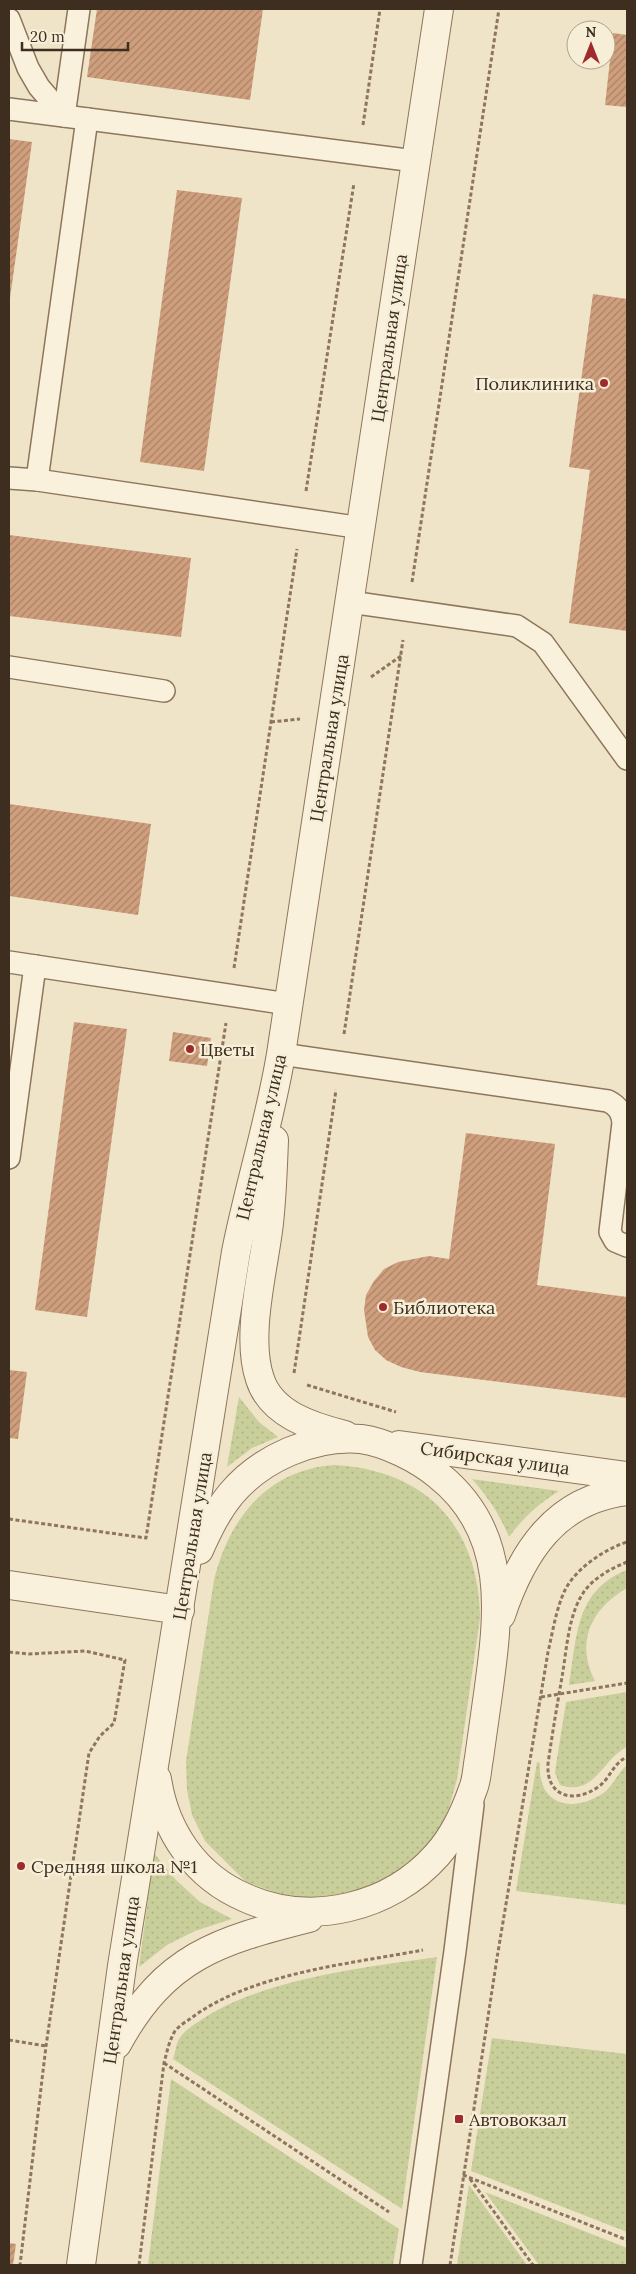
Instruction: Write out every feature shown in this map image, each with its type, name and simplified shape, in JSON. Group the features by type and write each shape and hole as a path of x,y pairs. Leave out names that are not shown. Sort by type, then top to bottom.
{"street":[{"name":"Центральная улица","path":"81,2265 122,1966 186,1577 236,1252 244,1210 276,1088 439,9"},
{"path":"110,2056 130,2019 148,1996 171,1973 205,1951 238,1937 380,1898 412,1878 438,1854 459,1824 475,1786 497,1628 492,1559 485,1536 474,1516 458,1494 432,1470 416,1459 363,1439 305,1423 287,1413 271,1398 260,1379 254,1344 269,1224 276,1088"},
{"path":"186,1577 214,1518 232,1493 246,1479 267,1463 314,1443 338,1439 363,1439"},
{"name":"Сибирская улица","path":"363,1439 627,1476"},
{"path":"497,1628 520,1567 536,1542 550,1526 571,1510 595,1498 627,1491"},
{"path":"9,1585 180,1610"},
{"path":"158,1740 157,1777 163,1808 173,1831 183,1847 208,1875 225,1888 259,1904 303,1912 344,1909"}],"lane":[{"path":"64,116 79,9"},
{"path":"9,18 28,68 39,87 64,116"},
{"path":"9,109 415,161"},
{"path":"37,480 88,120"},
{"path":"9,478 37,480 362,528"},
{"path":"350,602 517,626 543,643 627,759"},
{"path":"9,668 164,691"},
{"path":"9,962 288,1004"},
{"path":"9,1158 35,966"},
{"path":"281,1054 608,1101 615,1105 622,1114 610,1232 615,1241 627,1246"},
{"path":"412,2265 455,1951 475,1786"}],"path":[{"path":"9,1519 146,1538 380,9"},
{"path":"293,1380 500,9"},
{"path":"450,2265 497,1958 557,1612 567,1587 584,1568 601,1554 627,1542"},
{"path":"627,1562 612,1568 598,1578 586,1590 576,1608 559,1694 547,1774 549,1783 555,1792 564,1794 588,1792 599,1787 616,1764 627,1757"},
{"path":"9,1652 29,1654 85,1651 125,1660 114,1723 100,1736 89,1753 46,2046 20,2265"},
{"path":"541,1696 627,1683"},
{"path":"139,2265 164,2063 168,2044 176,2029 197,2013 221,2000 297,1974 423,1950"},
{"path":"9,2040 46,2046"},
{"path":"164,2063 390,2213"},
{"path":"463,2175 627,2240"},
{"path":"469,2177 533,2265"}],"green space":[{"path":"239,1397 259,1422 278,1437 252,1448 227,1467"},
{"path":"335,1465 367,1469 396,1478 421,1492 441,1509 458,1531 470,1556 477,1586 480,1618 457,1779 449,1808 440,1829 426,1849 406,1869 358,1892 310,1899 280,1894 246,1882 205,1841 192,1815 187,1790 186,1761 214,1580 230,1536 241,1517 271,1487 290,1476 311,1469"},
{"path":"472,1479 559,1491 531,1512 509,1537 493,1506"},
{"path":"627,1570 627,1588 614,1596 604,1606 590,1628 586,1653 595,1681 569,1685 577,1633 588,1603 597,1590 610,1579"},
{"path":"627,1692 627,1747 618,1753 597,1775 582,1786 560,1785 555,1773 566,1702"},
{"path":"537,1762 540,1763 544,1788 550,1796 568,1804 590,1800 602,1794 627,1765 627,1905 516,1891"},
{"path":"154,1853 175,1879 200,1902 232,1919 195,1931 167,1945 139,1967"},
{"path":"437,1957 402,2209 173,2059 178,2041 188,2029 226,2006 253,1994 315,1977 378,1965"},
{"path":"492,2038 627,2054 627,2232 471,2171"},
{"path":"171,2079 399,2229 393,2265 148,2265"},
{"path":"469,2185 527,2265 457,2265"},
{"path":"485,2192 627,2248 627,2265 539,2265"}],"building":[{"path":"97,9 263,9 250,100 87,77"},
{"path":"616,33 627,35 627,107 605,105 609,70 616,70"},
{"path":"9,139 32,142 10,298 9,298"},
{"path":"177,190 242,198 204,471 140,462"},
{"name":"Поликлиника","path":"593,294 627,299 627,631 569,623 590,470 569,467"},
{"path":"9,535 191,558 181,637 9,616"},
{"path":"9,804 151,824 138,915 9,896"},
{"path":"74,1022 127,1029 87,1317 35,1310"},
{"name":"Цветы","path":"173,1032 211,1038 207,1066 169,1061"},
{"path":"466,1133 555,1144 537,1285 627,1297 627,1398 420,1372 401,1367 386,1360 375,1350 368,1337 364,1310 366,1295 374,1281 384,1269 398,1262 429,1256 449,1259"},
{"path":"9,1370 27,1372 18,1439 9,1438"},
{"path":"9,2243 16,2244 13,2265 9,2265"}],"place":[{"name":"Поликлиника","path":"604,383"},
{"name":"Цветы","path":"190,1049"},
{"name":"Библиотека","path":"383,1307"},
{"name":"Средняя школа №1","path":"21,1866"},
{"name":"Автовокзал","path":"459,2119"}]}
